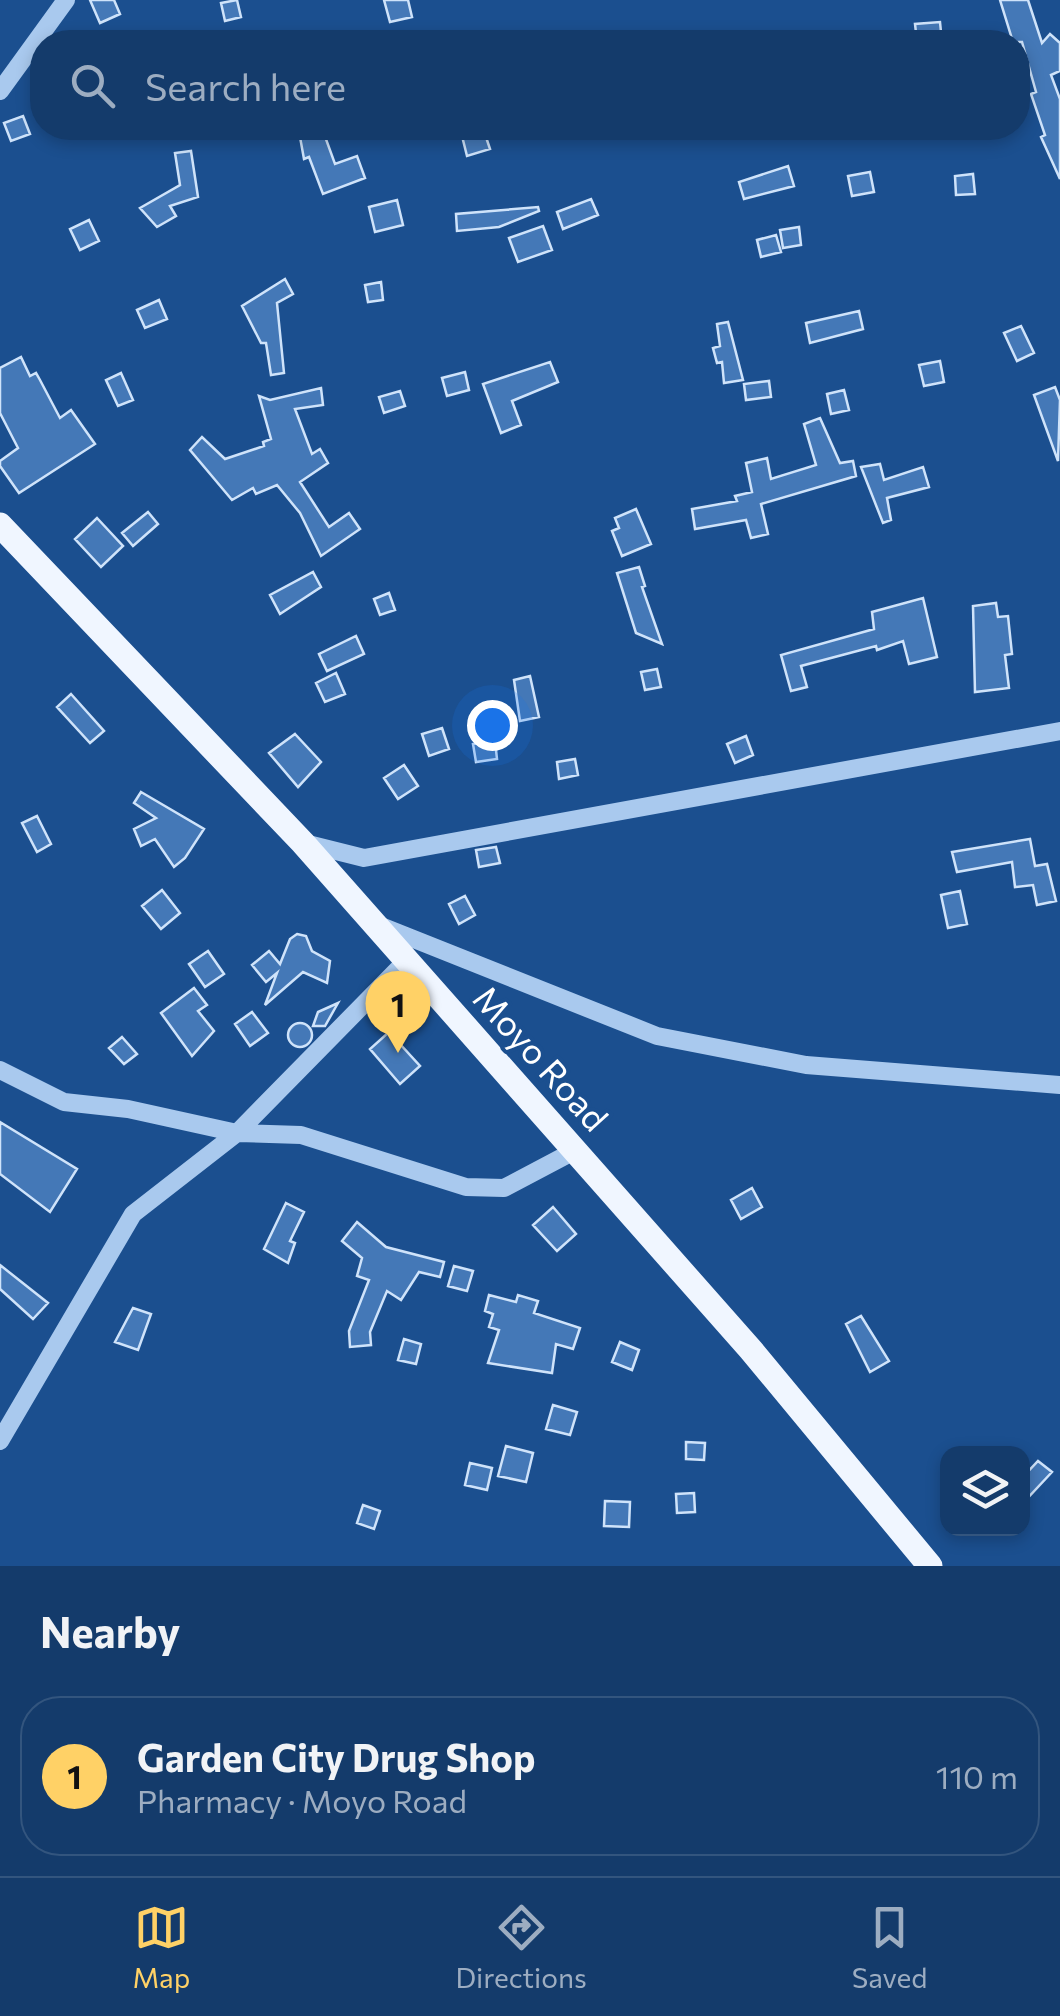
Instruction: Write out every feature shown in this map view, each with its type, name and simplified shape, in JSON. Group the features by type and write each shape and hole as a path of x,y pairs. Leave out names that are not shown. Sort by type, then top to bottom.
{"main road":[{"name":"Moyo Road","path":"0,525 303,843 751,1350 930,1566"}],"street":[{"path":"44,30 66,0"},
{"path":"0,92 30,50"},
{"path":"303,843 364,858 1060,732"},
{"path":"371,922 657,1036 806,1065 1060,1085"},
{"path":"0,1441 133,1214 238,1133 405,962"},
{"path":"0,1070 64,1102 128,1109 238,1133 301,1135 466,1187 504,1188 576,1150"}],"building":[{"path":"90,0 114,0 120,14 100,23"},
{"path":"237,0 241,17 225,21 221,3"},
{"path":"384,0 408,0 412,17 390,22"},
{"path":"1000,0 1028,0 1042,43 1050,34 1060,43 1060,71 1051,75 1060,99 1060,179 1041,137 1045,135 1031,94 1036,92 1030,71 1030,30 1009,30"},
{"path":"940,22 941,30 916,30 915,24"},
{"path":"23,116 30,134 11,141 4,123"},
{"path":"301,140 326,140 335,164 357,156 365,178 323,194 309,157 304,159"},
{"path":"463,140 487,140 490,149 467,156"},
{"path":"191,151 198,197 170,206 176,216 157,227 140,208 180,185 175,153"},
{"path":"788,166 794,186 744,199 739,182"},
{"path":"870,172 874,192 852,196 848,176"},
{"path":"973,174 975,194 956,195 955,176"},
{"path":"591,199 598,215 563,229 557,212"},
{"path":"397,200 403,225 375,232 369,207"},
{"path":"538,207 539,211 499,227 457,231 456,214"},
{"path":"89,220 99,241 80,250 70,229"},
{"path":"543,226 552,250 518,262 509,238"},
{"path":"799,227 801,245 783,248 780,230"},
{"path":"776,235 781,252 761,257 757,240"},
{"path":"285,279 293,294 277,303 284,373 271,375 266,343 261,343 242,306"},
{"path":"381,282 383,300 368,302 365,285"},
{"path":"159,300 167,319 145,328 137,310"},
{"path":"859,311 863,329 810,343 806,323"},
{"path":"728,322 743,380 724,383 722,362 717,363 713,348 720,346 717,324"},
{"path":"1021,326 1034,353 1017,361 1004,333"},
{"path":"21,357 30,376 36,373 60,418 71,410 95,444 19,493 0,466 0,461 18,448 0,413 0,368"},
{"path":"940,361 944,382 924,386 919,365"},
{"path":"550,362 558,382 512,401 521,425 501,433 483,384"},
{"path":"465,372 469,390 447,396 442,378"},
{"path":"121,373 133,400 118,406 106,380"},
{"path":"769,381 771,397 746,400 744,384"},
{"path":"1055,387 1060,400 1058,461 1034,395"},
{"path":"321,388 323,405 295,409 312,454 320,449 328,463 300,482 329,527 349,513 360,529 321,556 300,513 277,485 256,494 253,488 232,500 190,450 202,437 225,459 264,446 263,442 271,439 259,396 270,400"},
{"path":"844,390 849,410 831,414 827,394"},
{"path":"400,391 405,406 384,413 379,397"},
{"path":"820,418 840,463 853,461 856,476 761,504 768,534 751,538 746,520 695,529 692,509 737,501 735,496 752,492 746,463 767,458 771,479 816,465 804,424"},
{"path":"880,464 884,480 923,467 929,487 887,498 891,520 883,523 861,467"},
{"path":"636,509 651,544 622,556 612,531 619,528 615,518"},
{"path":"148,512 158,524 133,546 122,533"},
{"path":"97,518 123,546 101,567 75,539"},
{"path":"639,567 662,644 636,633 617,573"},
{"path":"313,572 321,587 280,614 270,595"},
{"path":"389,593 395,610 380,615 374,599"},
{"path":"923,598 937,657 909,664 903,641 877,650 876,646 801,666 807,687 791,691 781,655 874,629 872,612"},
{"path":"996,603 998,617 1008,616 1012,654 1005,655 1009,688 975,692 973,606"},
{"path":"356,636 364,654 327,671 319,654"},
{"path":"657,669 661,687 645,690 641,672"},
{"path":"336,673 345,694 325,702 316,683"},
{"path":"530,676 539,717 520,721 514,680"},
{"path":"71,694 104,731 90,743 57,707"},
{"path":"442,728 449,749 429,756 422,734"},
{"path":"295,734 321,762 298,787 269,753"},
{"path":"746,736 753,755 735,763 727,744"},
{"path":"495,741 497,759 476,762 473,744"},
{"path":"575,759 578,775 559,779 557,762"},
{"path":"404,765 418,786 398,799 384,778"},
{"path":"141,792 204,829 185,858 174,867 155,839 141,846 134,829 156,818 134,803"},
{"path":"37,816 51,844 37,852 22,823"},
{"path":"1030,839 1035,866 1047,864 1056,901 1037,905 1033,885 1015,887 1012,862 957,872 952,852"},
{"path":"496,847 500,863 479,867 476,850"},
{"path":"162,890 180,913 161,929 142,906"},
{"path":"960,891 967,924 948,928 941,895"},
{"path":"465,896 475,915 459,924 449,904"},
{"path":"297,934 306,936 312,951 330,961 327,983 303,972 265,1005 277,973 266,982 252,965 269,951 280,964 290,939"},
{"path":"208,951 224,974 205,987 189,964"},
{"path":"194,988 207,1005 198,1011 214,1031 192,1056 161,1013"},
{"path":"338,1003 325,1026 313,1026 318,1012"},
{"path":"252,1012 268,1033 250,1046 235,1024"},
{"path":"300,1023 312,1035 300,1047 288,1035"},
{"path":"389,1032 420,1066 400,1084 370,1049"},
{"path":"122,1037 137,1054 124,1064 109,1048"},
{"path":"0,1122 77,1169 50,1212 0,1174"},
{"path":"752,1188 762,1207 741,1219 731,1200"},
{"path":"286,1203 304,1212 290,1241 295,1243 288,1263 264,1249"},
{"path":"553,1207 576,1234 557,1251 533,1225"},
{"path":"357,1222 386,1247 444,1262 440,1277 419,1272 401,1300 387,1291 370,1332 371,1345 350,1347 349,1331 369,1280 357,1276 362,1258 342,1241"},
{"path":"0,1265 48,1303 33,1319 0,1289"},
{"path":"454,1266 473,1271 467,1291 448,1286"},
{"path":"489,1295 516,1302 518,1295 538,1301 534,1313 580,1328 573,1349 556,1344 552,1373 488,1363 499,1330 489,1327 493,1314 485,1311"},
{"path":"133,1308 151,1314 138,1350 115,1342"},
{"path":"861,1316 889,1361 870,1372 846,1324"},
{"path":"404,1339 421,1344 416,1364 398,1360"},
{"path":"620,1342 639,1350 632,1370 612,1362"},
{"path":"553,1405 577,1412 570,1435 546,1429"},
{"path":"686,1442 705,1443 704,1460 686,1459"},
{"path":"506,1446 533,1453 526,1482 498,1476"},
{"path":"1038,1461 1052,1472 1030,1495 1030,1470"},
{"path":"470,1463 492,1468 487,1490 465,1485"},
{"path":"694,1493 695,1512 677,1513 676,1494"},
{"path":"605,1501 630,1502 629,1527 604,1526"},
{"path":"363,1505 380,1511 374,1529 357,1523"}],"place":[{"name":"Garden City Drug Shop","path":"398,1053"}]}
